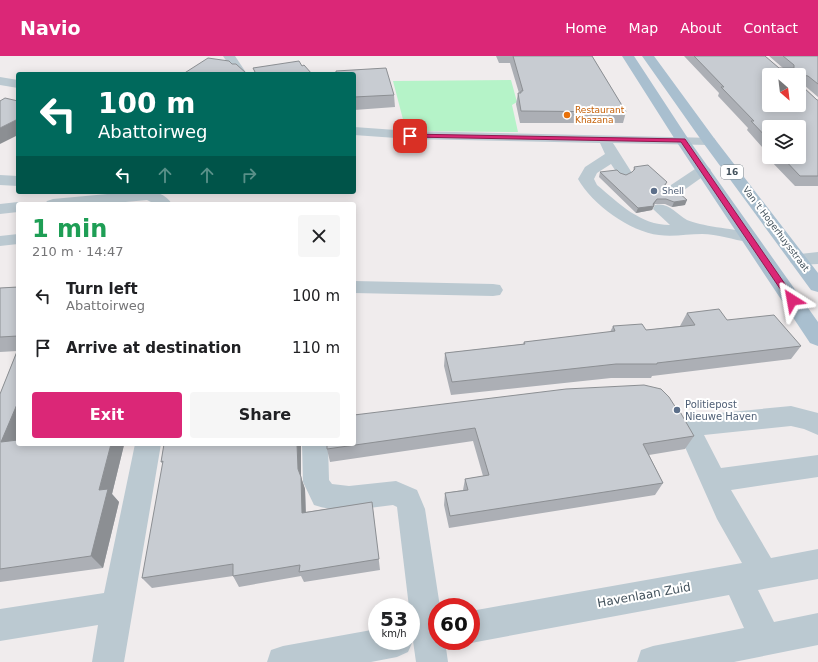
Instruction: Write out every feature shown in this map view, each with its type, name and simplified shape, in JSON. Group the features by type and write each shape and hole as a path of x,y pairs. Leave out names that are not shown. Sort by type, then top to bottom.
{"main road":[{"name":"16","path":"628,56 683,141 818,338"},
{"name":"Van 't Hogerhuysstraat","path":"648,56 709,141 818,286"}],"street":[{"path":"229,56 240,72"},
{"path":"0,81 16,84"},
{"path":"356,131 410,136 709,141"},
{"path":"603,139 624,173"},
{"path":"613,156 590,170 586,179 591,188 628,219 643,226 660,230 701,229"},
{"path":"671,192 703,170"},
{"path":"0,180 16,181"},
{"path":"71,202 143,194 160,199 162,202"},
{"path":"0,209 16,207"},
{"path":"661,209 673,219 684,225 748,236"},
{"path":"0,241 16,239"},
{"path":"798,258 818,258"},
{"path":"356,287 493,290"},
{"path":"766,639 750,576 728,510 683,420 699,425 791,416 810,420 818,425"},
{"path":"108,662 148,446"},
{"path":"283,662 421,642 411,509 407,499 396,493 349,498 324,496 316,482 315,446"},
{"path":"714,482 818,466"},
{"name":"Havenlaan Zuid","path":"480,625 818,564"},
{"path":"0,625 117,607"},
{"path":"653,662 818,629"}],"green space":[{"path":"511,80 517,102 512,105 518,132 406,131 393,81"}],"building":[{"path":"513,56 592,56 626,112 521,111 518,93 523,91"},
{"path":"694,56 765,56 779,68 762,68 762,112 806,112 806,90 818,100 818,176 800,176 789,164 806,164 806,120 762,120 762,133 751,121 754,121 721,87 724,87"},
{"path":"783,56 818,56 818,84 806,76 806,68 794,68 794,65"},
{"path":"208,58 229,61 232,64 236,64 245,72 186,72"},
{"path":"299,61 302,66 304,65 310,72 255,72 253,68"},
{"path":"386,68 394,95 356,97 356,72 336,71"},
{"path":"5,98 16,101 16,120 0,128 0,101"},
{"name":"Shell","path":"648,165 667,182 664,186 666,191 672,194 678,192 687,200 674,202 666,199 657,199 653,204 654,206 638,208 600,172 617,170 626,175 635,169 634,167"},
{"path":"16,287 16,336 0,337 0,288"},
{"path":"719,309 727,320 774,315 801,346 657,364 616,364 452,382 445,353 525,344 524,342 615,331 613,326 642,324 646,330 695,325 687,313"},
{"path":"16,354 16,407 1,442 16,440 16,446 110,446 99,490 108,489 91,556 0,569 0,394"},
{"path":"644,385 661,389 679,410 694,436 643,444 663,483 450,516 445,493 468,490 465,479 489,475 475,428 356,445 356,415 566,389"},
{"path":"164,446 297,446 298,469 301,477 302,513 372,502 379,559 299,572 300,565 233,576 233,564 142,578 163,461 161,462"},
{"path":"327,446 348,446 327,449"}],"place":[{"name":"Restaurant Khazana","path":"567,115"},
{"name":"Shell","path":"654,191"},
{"name":"Politiepost Nieuwe Haven","path":"677,410"}],"route":[{"path":"410,136 683,141 792,300"}]}
